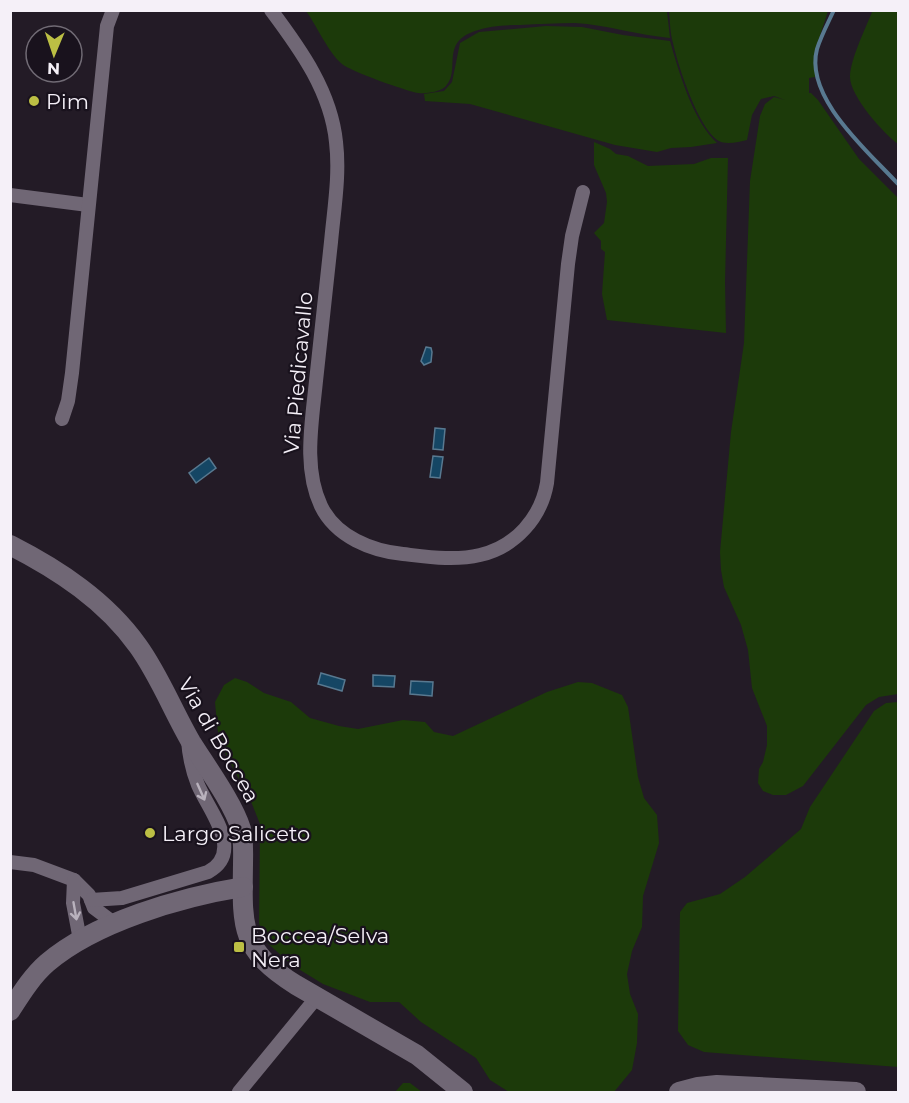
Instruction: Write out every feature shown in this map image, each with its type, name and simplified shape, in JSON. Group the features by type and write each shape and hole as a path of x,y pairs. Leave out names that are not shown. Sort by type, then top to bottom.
{"main road":[{"name":"Via di Boccea","path":"10,545 81,588 122,625 140,648 187,736 241,829 245,927 257,952 279,974 417,1055 463,1092"},
{"path":"10,1011 30,981 45,964 80,940 114,923 172,904 243,887"},
{"path":"679,1092 717,1085 856,1092"}],"street":[{"path":"62,419 68,400 72,373 107,26 113,10"},
{"name":"Via Piedicavallo","path":"271,10 293,39 319,85 332,115 335,135 336,195 312,415 311,468 322,509 339,528 356,541 375,550 398,554 468,558 485,554 506,544 520,534 534,518 547,483 568,264 583,192"},
{"path":"10,195 88,205"},
{"path":"91,900 122,898 208,872 219,863 224,847 222,832 198,784 189,755 187,736"},
{"path":"10,862 34,865 74,880 91,900 94,908 114,923"},
{"path":"74,880 73,903 80,940"},
{"path":"239,1092 317,997"}],"green space":[{"path":"873,10 898,11 898,144 861,104 851,85 850,77 855,53"},
{"path":"306,11 667,11 670,38 575,23 486,28 464,36 458,43 454,50 450,80 445,87 432,92 418,93 378,80 342,64 327,46"},
{"path":"669,11 828,11 815,51 815,77 809,78 809,93 818,100 859,159 898,198 898,694 879,697 866,705 803,786 786,795 773,795 763,791 758,783 759,769 767,745 767,726 752,688 748,650 741,625 724,587 720,552 731,432 744,343 750,181 760,116 765,104 774,97 785,100 774,96 761,99 752,115 747,140 729,143 719,141 711,135 684,81 672,39"},
{"path":"546,26 582,27 670,41 682,81 694,109 708,134 717,143 671,148 657,152 615,145 470,104 425,101 424,94 444,91 452,82 460,43 479,32"},
{"path":"594,142 616,154 628,156 648,166 694,164 711,158 728,158 726,333 607,320 602,294 605,252 601,249 601,241 594,233 604,223 607,202 606,193 594,165"},
{"path":"235,678 247,682 264,693 291,702 310,718 339,726 358,729 403,720 425,722 434,732 453,736 547,692 578,682 592,683 622,695 628,707 638,777 644,798 657,815 659,843 643,896 642,927 632,951 627,974 630,994 638,1014 637,1043 632,1070 614,1092 509,1092 490,1080 476,1058 421,1022 399,1002 370,1002 323,984 292,965 264,940 259,923 260,824 219,741 217,724 215,702 224,685"},
{"path":"898,702 898,1067 704,1052 688,1045 678,1031 680,912 687,903 720,894 745,877 801,829 810,807 874,711 886,703"},
{"path":"403,1083 410,1083 422,1092 395,1092"}],"water":[{"path":"426,347 431,348 431,362 424,365 421,361"},
{"path":"435,428 445,429 443,450 433,449"},
{"path":"433,456 443,457 440,478 430,477"},
{"path":"209,458 216,468 196,483 189,473"},
{"path":"321,673 345,680 342,691 318,684"},
{"path":"373,675 395,676 394,687 373,686"},
{"path":"411,681 433,682 432,696 410,694"}],"waterway":[{"path":"834,10 817,49 816,68 820,86 829,105 842,123 898,184"}],"place":[{"name":"Pim","path":"34,101"},
{"name":"Largo Saliceto","path":"150,833"},
{"name":"Boccea/Selva Nera","path":"239,947"}]}
